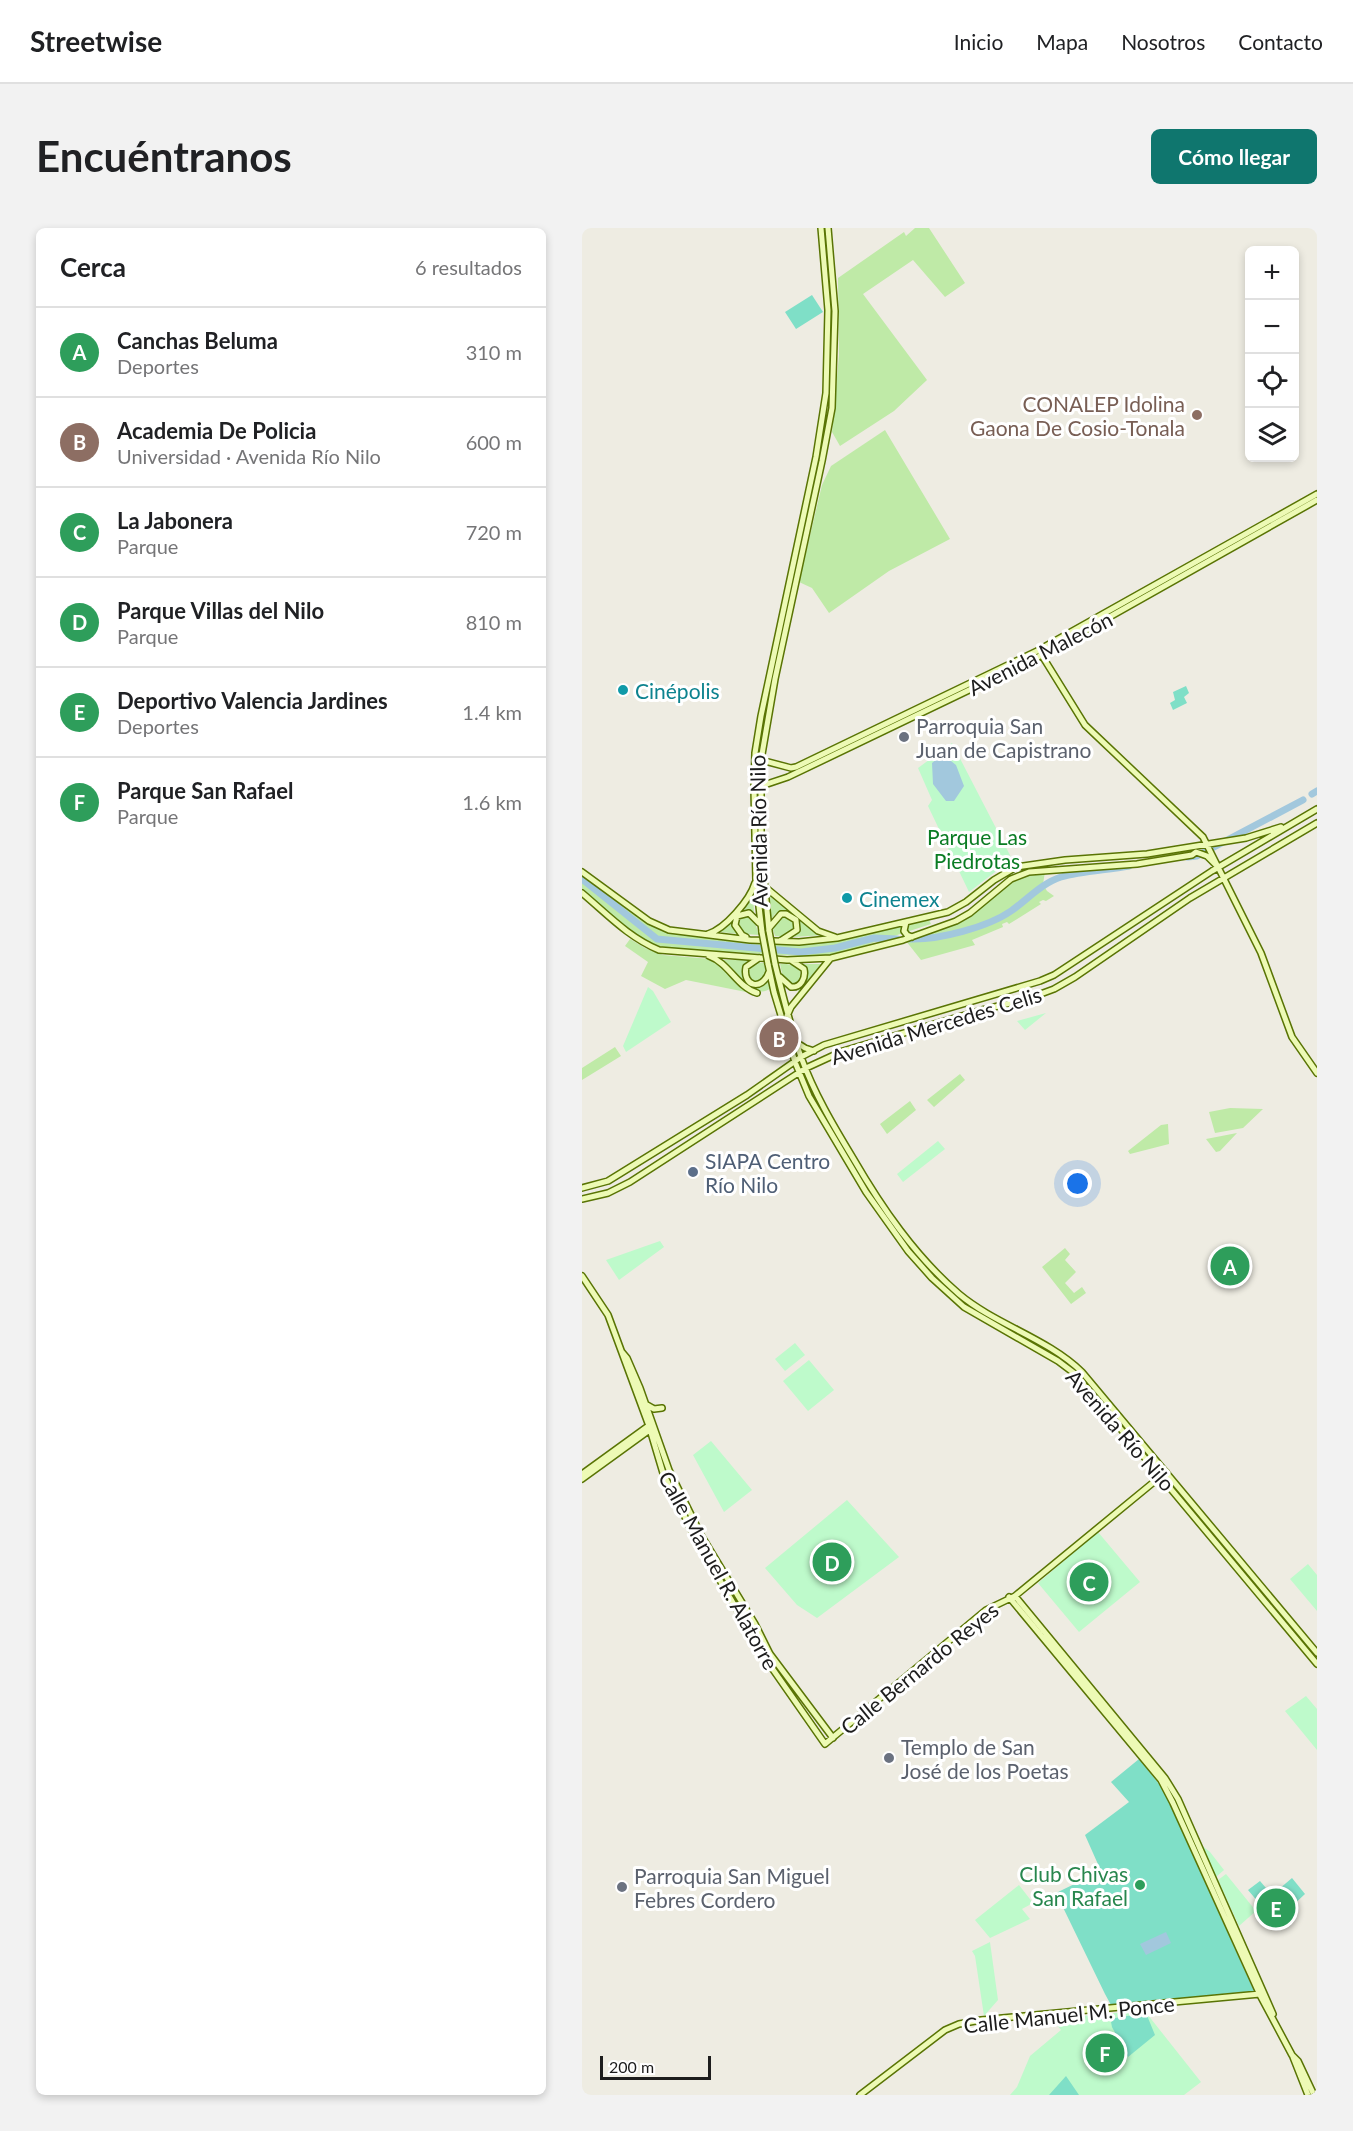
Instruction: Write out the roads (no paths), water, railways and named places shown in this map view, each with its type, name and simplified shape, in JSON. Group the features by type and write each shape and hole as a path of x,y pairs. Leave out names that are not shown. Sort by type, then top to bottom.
{"street":[{"name":"Avenida Río Nilo","path":"821,228 832,351"},
{"name":"Avenida Río Nilo","path":"828,228 835,308 831,408 822,460 755,753 756,881 769,967 795,1062 809,1096 866,1192 925,1271 964,1306 1069,1369 1164,1474 1317,1653"},
{"name":"Avenida Malecón","path":"761,760 791,768 796,767 1040,653 1317,494"},
{"name":"Avenida Malecón","path":"754,789 788,777 1040,653 1317,500"},
{"path":"1040,653 1085,725 1198,832 1208,845 1213,860 1224,877 1262,953 1292,1037 1317,1073"},
{"name":"Avenida Río Nilo","path":"766,708 761,760 760,823 765,929 776,968 784,1016 833,1125 870,1188 914,1249 968,1301 1062,1355 1078,1368 1317,1664"},
{"path":"582,872 649,921 669,930 779,942 837,938 922,920 948,912 966,902 994,879 1016,867 1065,860 1147,854 1208,845 1265,833 1294,822 1317,809"},
{"name":"Avenida Mercedes Celis","path":"582,1188 608,1181 747,1095 801,1058 831,1043 1054,975 1218,867 1294,822"},
{"name":"Avenida Mercedes Celis","path":"582,1199 616,1190 806,1068 849,1049 1027,999 1054,989 1075,978 1190,898 1317,823"},
{"path":"582,892 625,930 646,945 659,950 787,960 831,958 912,937 963,917 1005,883 1029,872 1137,864 1192,855 1196,852 1213,860"},
{"path":"706,935 718,929 748,898 756,881"},
{"path":"764,885 818,931 837,938"},
{"path":"750,940 735,925 737,916 749,913 765,929 781,914 786,914 796,920 797,930 779,942"},
{"path":"922,920 929,926 926,932"},
{"path":"906,922 903,926 904,931 912,937"},
{"path":"702,954 714,958 746,988 757,993"},
{"path":"760,958 746,967 745,973 748,980 754,985 761,984 765,981 769,967"},
{"path":"784,1016 823,965 831,958"},
{"path":"776,968 782,980 791,987 798,986 805,974 804,969 787,960"},
{"path":"796,1042 814,1051"},
{"path":"717,1126 718,1117 747,1095"},
{"name":"Calle Manuel R. Alatorre","path":"582,1276 608,1315 627,1371 669,1470 701,1535 755,1624 770,1654 833,1738"},
{"name":"Calle Manuel R. Alatorre","path":"622,1352 627,1358 647,1405 663,1473 696,1539 765,1658 825,1744"},
{"path":"647,1405 654,1409 662,1408"},
{"path":"582,1474 651,1426"},
{"path":"582,1479 651,1426"},
{"name":"Calle Bernardo Reyes","path":"825,1744 986,1610 1012,1597 1164,1474"},
{"path":"1012,1597 1165,1778 1178,1799 1308,2095"},
{"name":"Calle Manuel M. Ponce","path":"860,2095 945,2030 959,2024 981,2020 1262,1994"},
{"path":"1292,2055 1298,2061 1314,2095"}],"water":[{"path":"946,757 956,765 964,786 954,801 946,801 933,784 932,763 938,758"},
{"path":"1166,1932 1171,1943 1146,1955 1140,1944"}],"waterway":[{"path":"1312,794 1317,791"},
{"path":"1188,857 1197,856 1303,800"},
{"path":"910,939 949,935 990,922 1011,911 1047,883 1061,877 1129,866"},
{"path":"582,879 657,939 801,952 835,948 874,938 897,939"}],"place":[{"name":"CONALEP Idolina Gaona De Cosio-Tonala","path":"1197,415"},
{"name":"Cinépolis","path":"623,690"},
{"name":"Parroquia San Juan de Capistrano","path":"904,737"},
{"name":"Cinemex","path":"847,898"},
{"name":"Academia De Policia","path":"779,1038"},
{"name":"SIAPA Centro Río Nilo","path":"693,1172"},
{"name":"Canchas Beluma","path":"1230,1266"},
{"name":"Parque Villas del Nilo","path":"832,1562"},
{"name":"La Jabonera","path":"1089,1582"},
{"name":"Templo de San José de los Poetas","path":"889,1758"},
{"name":"Club Chivas San Rafael","path":"1140,1885"},
{"name":"Parroquia San Miguel Febres Cordero","path":"622,1887"},
{"name":"Deportivo Valencia Jardines","path":"1276,1908"},
{"name":"Parque San Rafael","path":"1105,2053"}],"park label":[{"name":"Parque Las Piedrotas","path":"977,848"}]}
